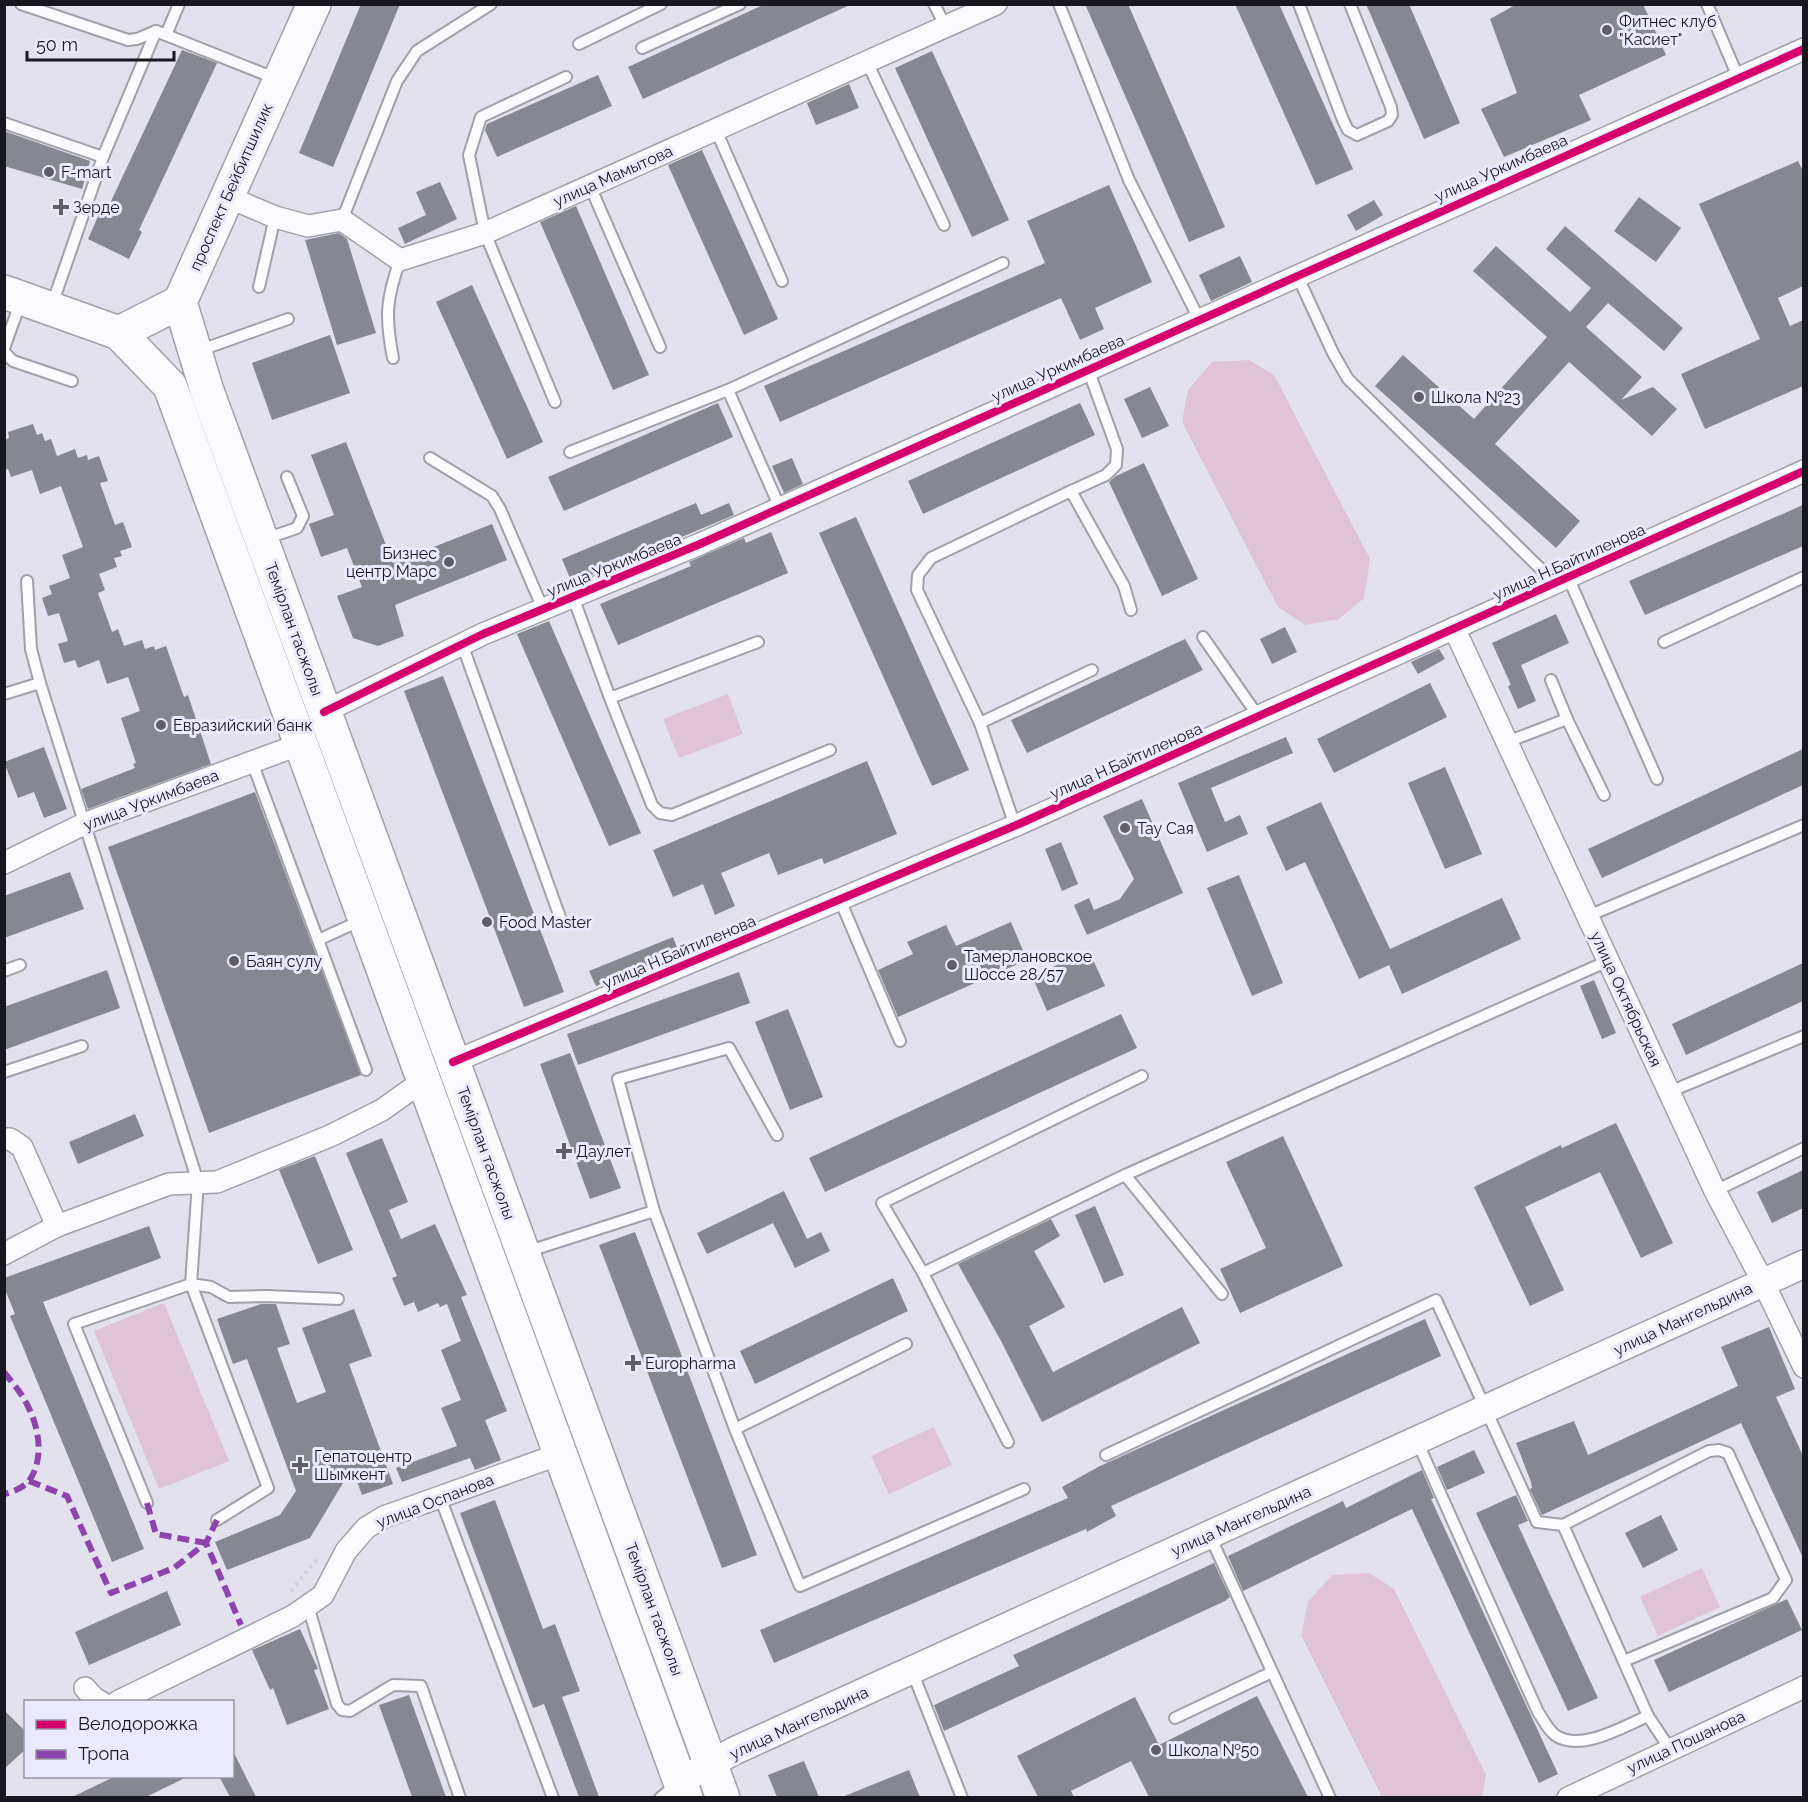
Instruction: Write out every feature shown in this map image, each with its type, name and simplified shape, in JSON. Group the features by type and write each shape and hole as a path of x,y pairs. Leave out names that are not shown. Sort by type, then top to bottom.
{"main road":[{"name":"проспект Бейбитшилик","path":"180,302 314,4"},
{"path":"26,299 119,333 171,387 198,363 180,302 119,333"},
{"name":"Темірлан тасжолы","path":"198,363 261,541 723,1797"},
{"name":"Темірлан тасжолы","path":"171,387 560,1454 675,1792"}],"street":[{"name":"улица Мамытова","path":"400,260 485,233 996,4"},
{"name":"улица Уркимбаева","path":"324,712 462,644 700,544 1738,77 1803,52"},
{"path":"228,197 275,217 308,226 342,220 400,260"},
{"name":"улица Н.Байтиленова","path":"453,1062 1019,824 1803,471"},
{"name":"улица Октябрьская","path":"1454,628 1715,1191 1763,1282 1803,1366"},
{"name":"улица Уркимбаева","path":"4,863 86,823 301,744"},
{"path":"4,1254 57,1226 169,1184 217,1182 330,1136 382,1110 424,1080"},
{"path":"4,1138 22,1147 57,1226"},
{"name":"улица Мангельдина","path":"675,1792 711,1764 734,1751 1417,1442 1803,1264"},
{"name":"улица Оспанова","path":"119,1700 293,1616 308,1606 323,1594 346,1551 366,1528 384,1517 560,1454"},
{"name":"улица Пошанова","path":"1568,1797 1803,1687"}],"lane":[{"path":"21,4 128,40 161,33 280,80"},
{"path":"72,381 13,361 4,350 26,299 104,157 161,33 179,4"},
{"path":"342,220 397,81 408,63 417,51 491,4"},
{"path":"579,44 661,4"},
{"path":"642,48 717,9 740,4"},
{"path":"934,4 946,27"},
{"path":"1059,4 1129,180 1199,319"},
{"path":"1299,4 1343,120 1348,130 1357,135 1388,121 1392,115 1391,107 1350,4"},
{"path":"1707,4 1738,77"},
{"path":"867,62 944,225"},
{"path":"555,402 485,233 469,155 482,117 566,77"},
{"path":"4,123 104,157"},
{"path":"716,130 782,281"},
{"path":"590,186 660,347"},
{"path":"259,287 275,217"},
{"path":"393,358 387,328 390,290 400,260"},
{"path":"570,452 728,390 1003,263"},
{"path":"1297,275 1333,353 1348,379 1561,580 1657,779"},
{"path":"198,363 288,319"},
{"path":"1019,824 1012,817 980,723 917,590 918,575 931,558 1106,475 1116,465 1117,449 1088,369"},
{"path":"728,390 780,508"},
{"path":"430,458 492,495 500,508 543,609"},
{"path":"261,541 297,528 303,516 287,477"},
{"path":"1071,491 1124,586 1131,610"},
{"path":"1664,642 1803,577"},
{"path":"27,581 31,649 40,683 198,1182 191,1284 268,1488 217,1520"},
{"path":"573,597 652,805 660,813 672,815 830,750"},
{"path":"1203,637 1258,716"},
{"path":"610,698 758,642"},
{"path":"462,644 561,920"},
{"path":"980,723 1092,670"},
{"path":"1551,680 1604,795"},
{"path":"4,694 40,683"},
{"path":"1507,742 1567,719"},
{"path":"252,762 366,1070"},
{"path":"1588,916 1803,825"},
{"path":"840,900 900,1041"},
{"path":"318,940 365,919"},
{"path":"923,1273 1125,1175 1608,961"},
{"path":"4,971 20,965"},
{"path":"1669,1092 1803,1036"},
{"path":"4,1072 82,1046"},
{"path":"777,1135 729,1048 618,1079 654,1211 735,1429 801,1587 1024,1489"},
{"path":"1008,1442 923,1273 882,1203 1142,1076"},
{"path":"1715,1191 1803,1148"},
{"path":"1125,1175 1222,1294"},
{"path":"522,1253 654,1211"},
{"path":"147,1503 74,1324 191,1284 211,1287 230,1297 338,1299"},
{"path":"1106,1455 1436,1300 1537,1522 1563,1525 1709,1451 1719,1450 1728,1453 1786,1580 1773,1598 1624,1662"},
{"path":"735,1429 906,1344"},
{"path":"1417,1442 1538,1712 1554,1734 1566,1740 1584,1742 1648,1716"},
{"path":"440,1497 553,1797"},
{"path":"1563,1525 1648,1716 1670,1749"},
{"path":"1210,1536 1330,1797"},
{"path":"308,1606 337,1704 342,1710 351,1711 393,1685 421,1686 460,1797"},
{"path":"912,1671 962,1797"},
{"path":"1175,1718 1272,1672"}],"shaded area":[{"path":"1249,360 1274,375 1370,559 1364,598 1339,619 1305,625 1278,607 1182,422 1188,390 1212,362"},
{"path":"728,694 743,734 679,758 663,719"},
{"path":"164,1303 229,1461 159,1489 94,1331"},
{"path":"934,1427 952,1465 889,1494 871,1456"},
{"path":"1702,1568 1720,1607 1658,1636 1640,1597"},
{"path":"1369,1573 1394,1589 1486,1775 1482,1797 1382,1797 1301,1635 1308,1602 1332,1575"}],"building":[{"path":"361,4 400,4 333,167 299,153"},
{"path":"765,4 852,4 643,99 628,67"},
{"path":"1085,4 1128,4 1225,227 1189,242"},
{"path":"1235,4 1279,4 1353,169 1316,185"},
{"path":"1366,4 1409,4 1460,123 1424,139"},
{"path":"1517,4 1643,4 1666,55 1579,95 1591,120 1504,157 1481,109 1517,93 1490,19"},
{"path":"182,50 217,63 139,230 142,232 129,259 88,239 100,212 105,214"},
{"path":"932,51 1009,220 972,237 895,68"},
{"path":"598,75 612,106 497,157 485,130 487,124"},
{"path":"849,84 859,108 816,125 807,103"},
{"path":"4,131 90,161 82,189 4,166"},
{"path":"702,150 778,319 744,335 668,165"},
{"path":"1798,161 1803,171 1803,286 1778,298 1790,326 1803,320 1803,386 1705,429 1681,374 1760,339 1699,204"},
{"path":"440,182 457,219 405,244 398,228 426,215 416,192"},
{"path":"1109,185 1152,282 1095,308 1104,329 1080,340 1061,298 780,422 764,386 1045,263 1027,221"},
{"path":"1639,197 1681,228 1656,262 1614,231"},
{"path":"1374,200 1383,215 1356,231 1347,215"},
{"path":"576,206 649,375 613,390 540,222"},
{"name":"Школа №23","path":"1565,226 1683,328 1664,351 1608,303 1586,327 1642,377 1621,400 1653,387 1677,409 1652,436 1569,362 1495,444 1580,521 1556,548 1375,386 1403,355 1474,419 1547,337 1473,271 1496,246 1570,312 1591,288 1546,249"},
{"path":"339,233 347,239 376,333 337,345 305,240"},
{"path":"1240,256 1252,282 1211,301 1199,275"},
{"path":"472,285 543,442 507,459 436,302"},
{"path":"330,335 350,393 272,420 252,363"},
{"path":"1150,387 1169,426 1142,438 1124,399"},
{"path":"718,403 733,437 564,511 548,477"},
{"path":"1080,403 1095,435 923,514 908,481"},
{"path":"33,424 37,435 42,433 45,441 51,439 57,456 75,449 78,458 87,455 88,460 99,456 108,481 100,483 115,525 123,522 132,547 120,551 122,556 114,558 117,567 99,574 105,590 98,593 112,632 118,629 124,646 142,640 145,649 154,646 155,650 166,646 184,697 188,695 211,764 88,809 81,789 135,768 133,764 136,763 121,718 140,711 128,677 107,684 99,660 78,668 75,660 64,663 58,644 68,641 59,613 48,616 42,598 52,594 49,586 70,578 62,555 83,547 61,486 40,494 32,470 11,477 8,469 4,470 4,440 9,438 8,432"},
{"path":"346,442 393,563 492,524 507,560 395,605 404,636 378,646 353,638 337,596 362,587 347,548 321,557 309,524 334,515 311,455"},
{"path":"792,458 803,484 784,493 772,466"},
{"path":"1144,463 1198,579 1162,596 1109,482 1116,476"},
{"path":"696,503 701,515 729,503 734,515 572,583 562,559"},
{"path":"1803,505 1803,546 1645,615 1629,581"},
{"path":"856,517 969,770 932,786 819,533"},
{"path":"771,532 788,573 618,645 600,604 691,566 689,562 744,538 746,543"},
{"path":"1556,614 1569,643 1521,665 1536,701 1518,709 1508,686 1511,685 1492,643"},
{"path":"549,621 641,833 609,846 517,634"},
{"path":"1285,627 1297,652 1272,664 1260,639"},
{"path":"1185,639 1203,670 1027,753 1011,720"},
{"path":"1439,649 1445,659 1418,674 1411,662"},
{"path":"443,676 564,992 524,1007 404,691"},
{"path":"1430,683 1447,717 1334,773 1317,739"},
{"path":"1286,737 1293,753 1211,788 1225,822 1240,815 1248,834 1207,852 1178,783"},
{"path":"44,747 67,809 44,818 34,792 18,798 4,762"},
{"path":"1803,749 1803,785 1602,878 1588,849"},
{"path":"867,761 897,834 824,864 822,858 778,875 769,853 721,873 735,906 715,915 703,884 673,897 653,850"},
{"path":"1445,767 1482,854 1445,869 1408,783"},
{"name":"Баян сулу","path":"255,792 361,1075 209,1133 108,847"},
{"path":"1142,799 1183,893 1087,935 1074,905 1089,898 1094,910 1120,899 1134,879 1103,816"},
{"path":"1321,802 1390,949 1502,898 1521,939 1402,994 1389,965 1359,979 1305,862 1286,871 1266,827"},
{"path":"1061,842 1078,884 1062,891 1045,849"},
{"path":"70,872 84,909 4,938 4,896"},
{"path":"1239,875 1283,983 1252,996 1207,888"},
{"name":"Тамерлановское Шоссе 28/57","path":"1011,922 1027,960 898,1017 878,970 913,954 907,942 946,925 956,946"},
{"path":"673,937 679,953 596,986 589,971"},
{"path":"1089,951 1105,986 1047,1011 1032,976"},
{"path":"1803,963 1803,1001 1686,1055 1672,1024"},
{"path":"107,970 120,1008 4,1050 4,1007"},
{"path":"739,972 750,1003 578,1065 567,1034"},
{"path":"1594,980 1616,1033 1602,1039 1580,986"},
{"path":"788,1009 823,1097 790,1110 755,1022"},
{"path":"1121,1014 1137,1048 825,1192 809,1158"},
{"path":"570,1053 621,1188 590,1199 540,1064"},
{"path":"135,1114 144,1136 78,1164 69,1142"},
{"path":"1616,1123 1673,1243 1641,1258 1600,1172 1525,1207 1564,1290 1530,1306 1474,1187 1561,1145 1562,1148"},
{"path":"1283,1136 1343,1266 1240,1313 1220,1269 1266,1248 1226,1162"},
{"path":"382,1138 408,1202 389,1210 401,1239 435,1224 467,1295 461,1297 507,1411 485,1420 501,1460 475,1470 470,1458 402,1482 396,1468 457,1446 441,1408 461,1400 441,1350 461,1341 447,1304 440,1307 438,1303 418,1312 414,1302 404,1306 392,1278 397,1276 346,1153"},
{"path":"315,1156 353,1250 318,1264 279,1170"},
{"path":"1803,1170 1803,1208 1772,1223 1757,1192"},
{"path":"784,1191 807,1239 821,1232 830,1251 795,1268 773,1223 707,1254 697,1233"},
{"path":"1095,1206 1124,1275 1104,1283 1075,1215"},
{"path":"1051,1219 1060,1236 1034,1251 1065,1307 1029,1326 1053,1372 1182,1307 1200,1343 1042,1422 1001,1341 958,1264"},
{"path":"149,1226 161,1258 43,1302 144,1549 112,1562 10,1316 15,1314 4,1287 4,1278"},
{"path":"635,1232 757,1555 722,1568 599,1245"},
{"path":"893,1278 908,1311 755,1384 740,1351"},
{"path":"261,1304 276,1304 290,1344 277,1348 297,1403 326,1392 302,1328 354,1309 372,1356 349,1364 393,1484 362,1495 352,1468 310,1538 227,1570 215,1542 280,1515 296,1491 247,1359 233,1364 217,1319"},
{"path":"1425,1319 1441,1356 1111,1506 1116,1516 1087,1532 1086,1529 774,1663 760,1630 1068,1498 1062,1487 1100,1466"},
{"path":"1769,1327 1795,1389 1776,1397 1803,1456 1803,1558 1741,1423 1542,1515 1530,1489 1532,1488 1531,1482 1516,1443 1574,1421 1588,1455 1738,1386 1721,1347"},
{"path":"1474,1450 1485,1473 1447,1490 1437,1467"},
{"path":"1422,1470 1434,1498 1431,1499 1558,1774 1539,1783 1412,1509 1243,1591 1228,1556 1343,1501 1346,1508"},
{"path":"1516,1495 1528,1521 1518,1525 1598,1698 1568,1711 1476,1513"},
{"path":"495,1500 543,1629 555,1624 580,1691 562,1697 599,1797 579,1797 544,1704 533,1708 460,1513"},
{"path":"1661,1515 1678,1550 1643,1568 1625,1533"},
{"path":"1214,1563 1230,1597 1225,1601 944,1731 934,1705 1019,1666 1013,1655"},
{"path":"167,1591 181,1625 89,1665 75,1632"},
{"path":"1787,1599 1802,1630 1669,1692 1654,1660"},
{"path":"300,1629 318,1669 314,1670 329,1709 287,1725 273,1688 270,1690 252,1650"},
{"path":"409,1695 446,1797 412,1797 379,1705"},
{"name":"Школа №50","path":"1257,1696 1308,1797 1149,1797 1131,1761 1071,1791 1074,1797 1038,1797 1017,1756 1135,1697 1159,1745"},
{"path":"4,1710 24,1730 24,1751 4,1769"},
{"path":"234,1753 256,1797 230,1797 220,1778 234,1778"},
{"path":"804,1761 819,1797 777,1797 768,1775"},
{"path":"909,1770 920,1797 842,1797"},
{"path":"112,1778 185,1778 146,1797 72,1797"}],"marked path":[{"path":"4,1372 29,1408 36,1429 39,1451 34,1472 29,1481 24,1486 4,1494"},
{"path":"29,1481 67,1496 111,1593 174,1568 206,1543"},
{"path":"147,1503 156,1534 206,1543"},
{"path":"217,1520 206,1543 241,1625"}],"cycle path":[{"path":"324,712 483,634 700,544 1804,49"},
{"path":"453,1062 1019,824 1804,471"}],"place":[{"name":"Фитнес клуб \"Касиет\"","path":"1607,30"},
{"name":"F-mart","path":"49,172"},
{"name":"Зерде","path":"61,207"},
{"name":"Школа №23","path":"1419,397"},
{"name":"Бизнес центр Марс","path":"449,562"},
{"name":"Евразийский банк","path":"161,725"},
{"name":"Тау Сая","path":"1125,828"},
{"name":"Food Master","path":"487,922"},
{"name":"Баян сулу","path":"234,961"},
{"name":"Тамерлановское Шоссе 28/57","path":"952,965"},
{"name":"Даулет","path":"564,1151"},
{"name":"Europharma","path":"633,1363"},
{"name":"Гепатоцентр Шымкент","path":"300,1465"},
{"name":"Школа №50","path":"1156,1750"}]}
